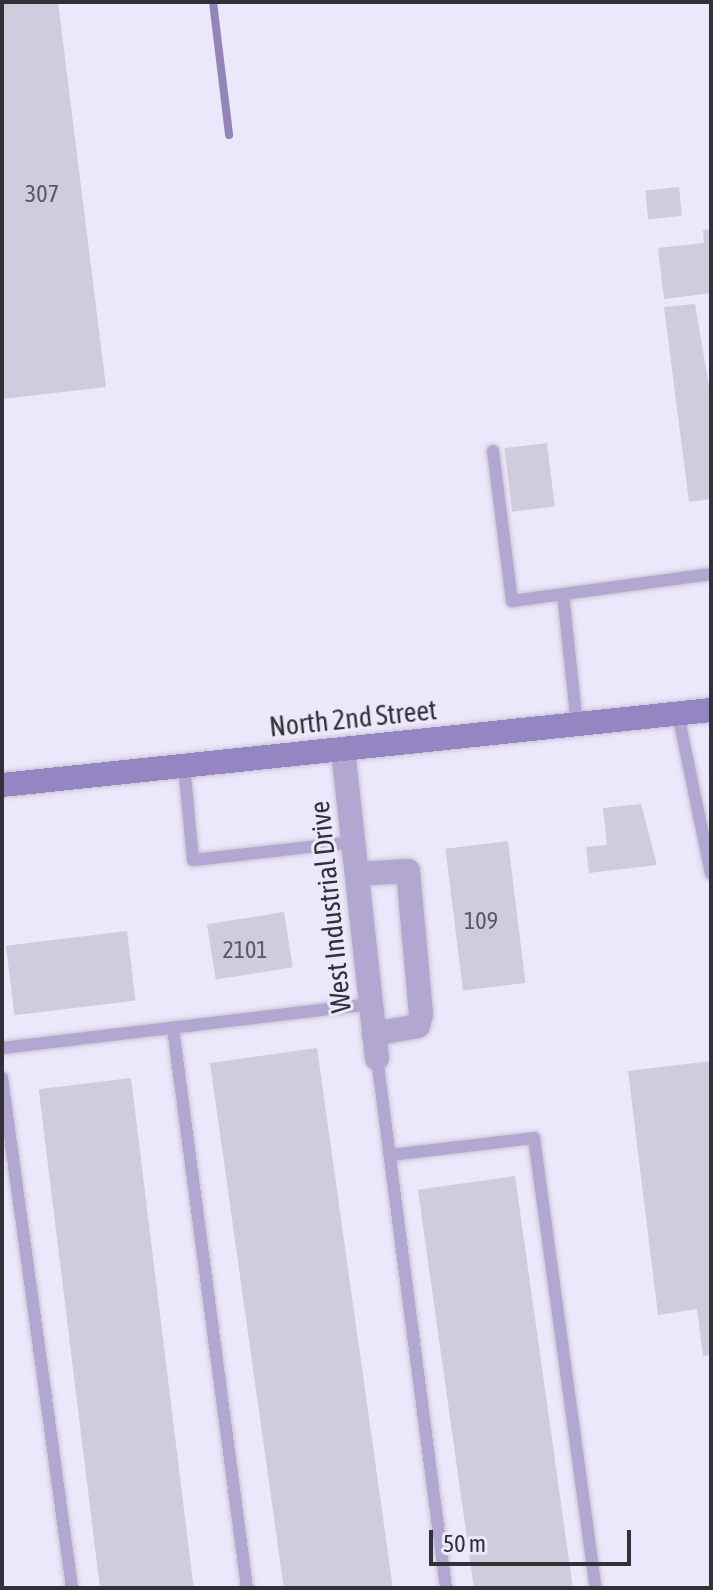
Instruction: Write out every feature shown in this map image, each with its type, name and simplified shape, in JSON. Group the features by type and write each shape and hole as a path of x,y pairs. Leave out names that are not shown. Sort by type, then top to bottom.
{"main road":[{"name":"North 2nd Street","path":"2,785 711,710"}],"street":[{"path":"678,714 711,719"},
{"name":"West Industrial Drive","path":"343,750 376,1046"},
{"path":"357,874 408,871 421,1014 418,1026 376,1046"}],"lane":[{"path":"493,451 512,601 711,574"},
{"path":"563,594 577,725"},
{"path":"678,714 711,874"},
{"path":"184,766 193,860 353,842"},
{"path":"2,1048 371,1004"},
{"path":"173,1028 247,1588"},
{"path":"376,1046 446,1588"},
{"path":"2,1078 72,1588"},
{"path":"390,1155 534,1138 596,1588"}],"building":[{"path":"2,2 58,2 106,387 2,399"},
{"path":"679,187 682,216 648,219 645,191"},
{"path":"711,229 711,293 664,299 658,248 704,243 703,230"},
{"path":"695,304 711,398 711,499 689,502 664,307"},
{"path":"547,443 555,507 512,512 504,448"},
{"path":"641,804 657,865 589,873 586,847 607,845 603,808"},
{"path":"508,841 525,983 463,991 445,849"},
{"path":"284,912 293,967 216,980 207,924"},
{"path":"127,931 136,1000 14,1015 6,946"},
{"path":"317,1048 393,1588 284,1588 210,1063"},
{"path":"711,1061 711,1355 703,1356 697,1309 658,1315 628,1071"},
{"path":"131,1078 194,1588 100,1588 39,1089"},
{"path":"515,1176 573,1588 474,1588 418,1190"}],"waterway":[{"path":"213,2 229,135"}]}
